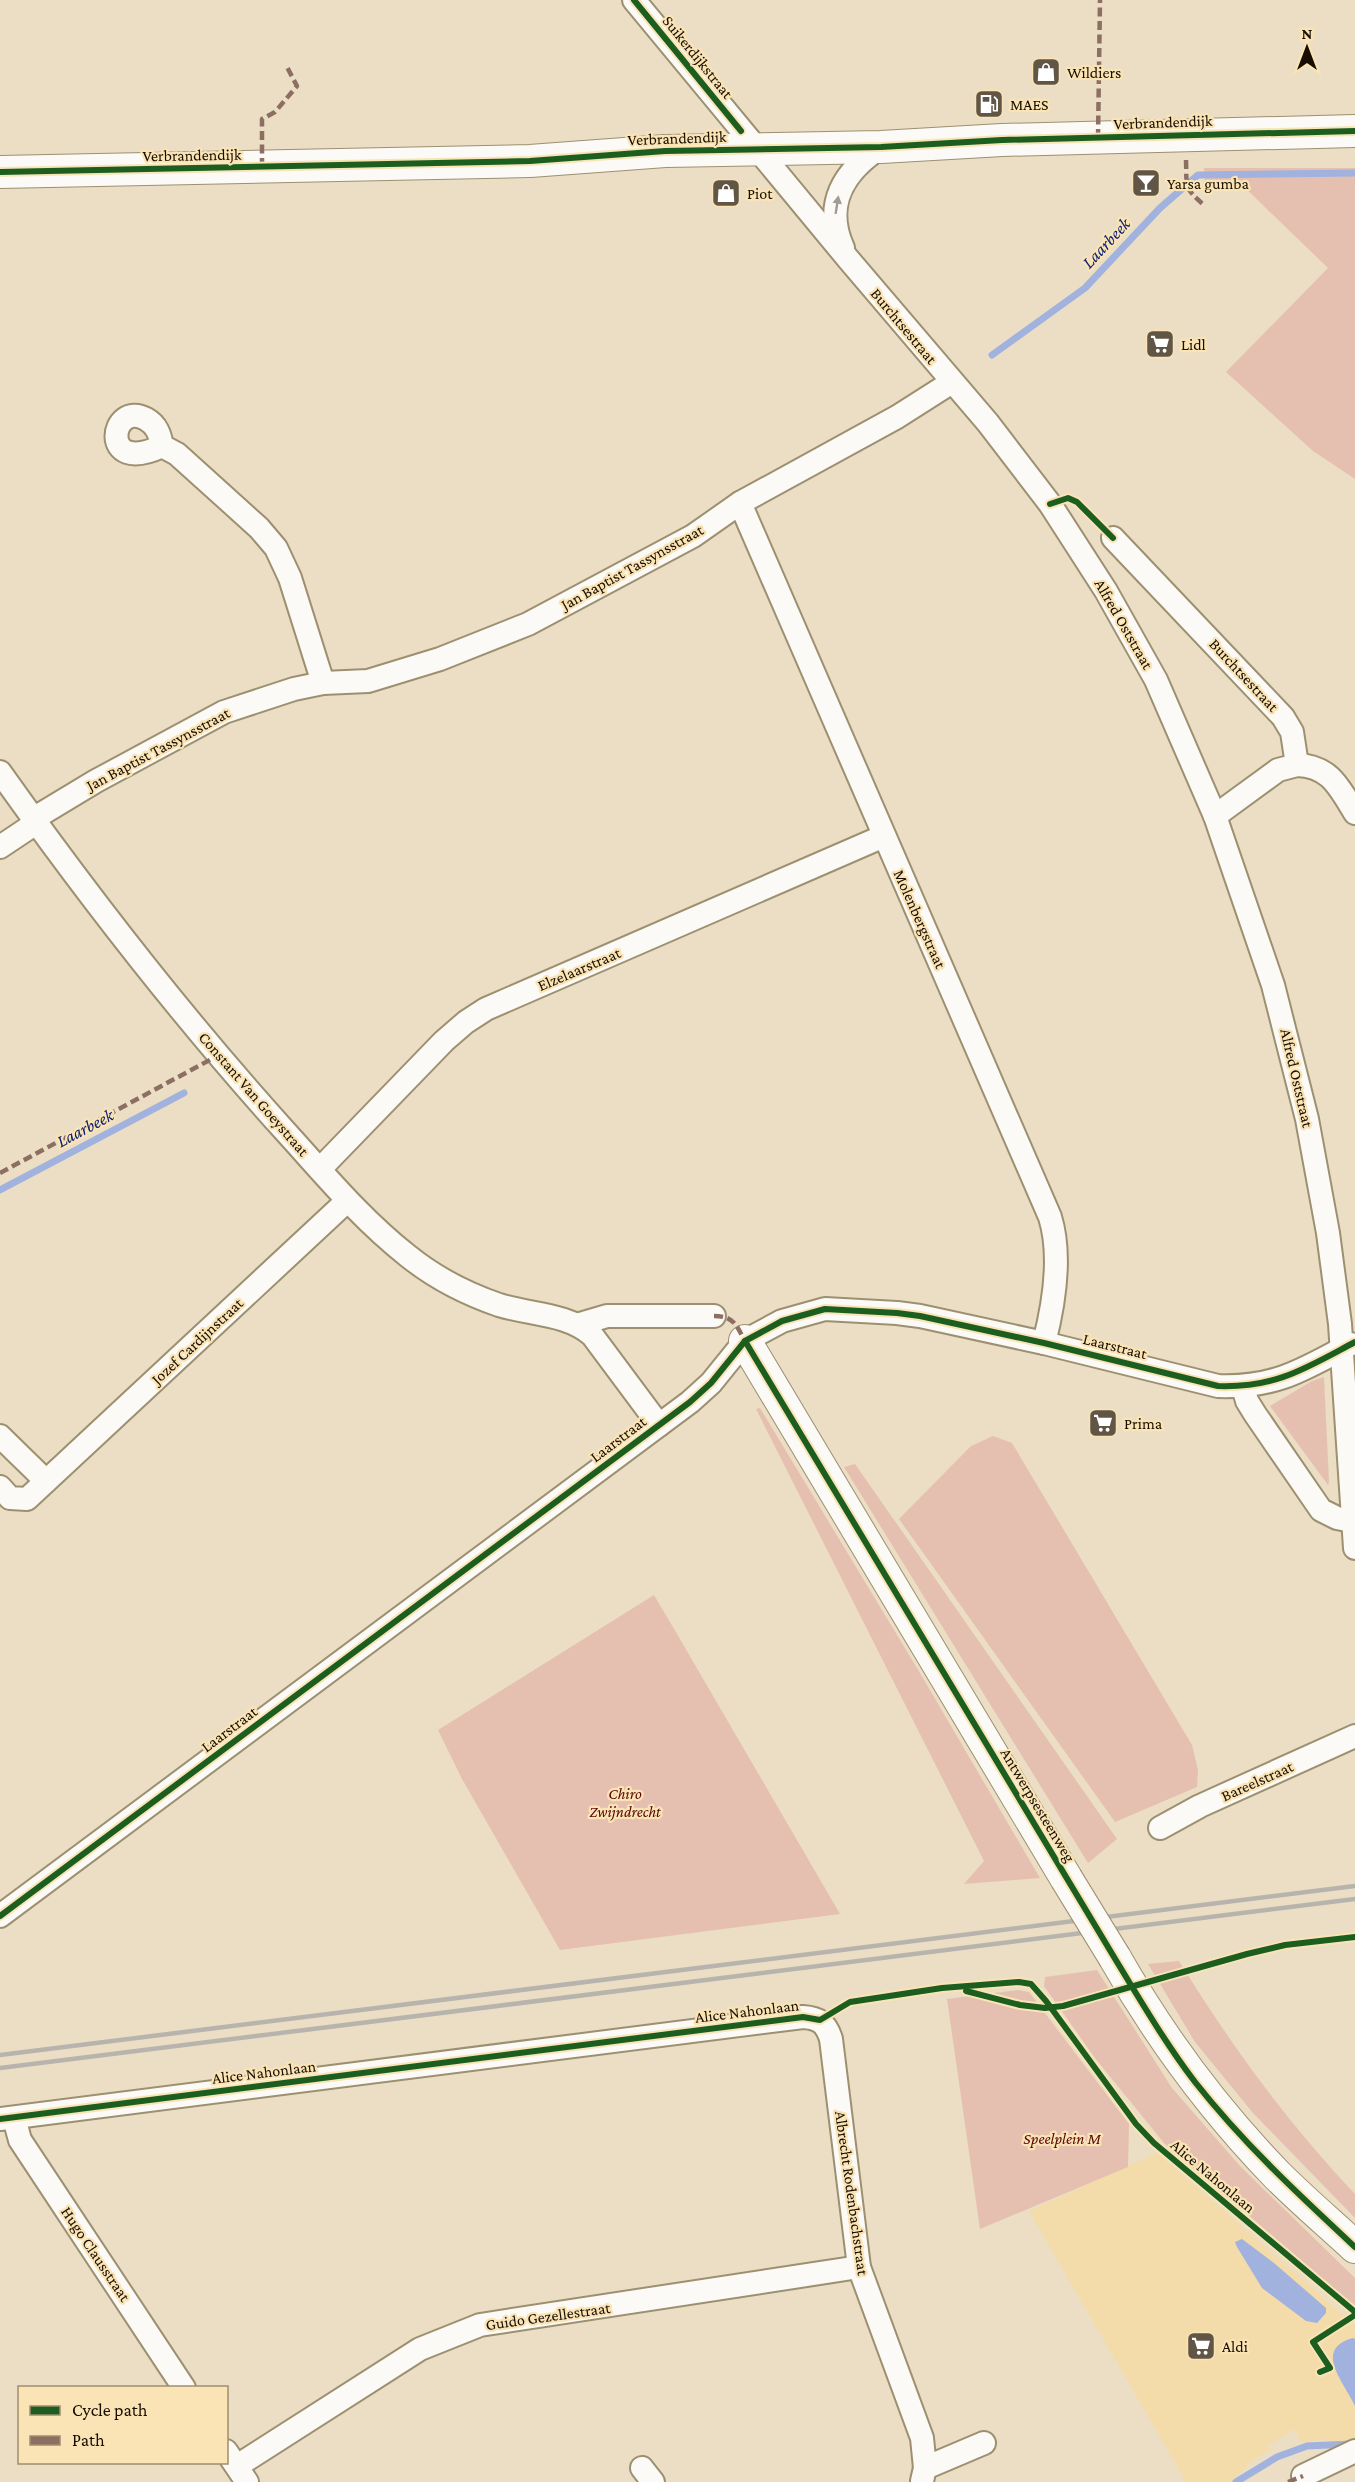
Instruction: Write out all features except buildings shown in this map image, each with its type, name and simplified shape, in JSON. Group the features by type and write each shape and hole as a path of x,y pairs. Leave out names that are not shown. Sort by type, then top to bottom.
{"main road":[{"name":"Verbrandendijk","path":"0,172 530,160 637,152 881,147 1002,140 1355,131"},
{"name":"Antwerpsesteenweg","path":"745,1341 1066,1878 1177,2056 1209,2098 1277,2174 1355,2247"}],"street":[{"name":"Suikerdijkstraat","path":"634,0 756,149"},
{"name":"Burchtsestraat","path":"849,260 837,235 837,200 846,176 866,157 881,147"},
{"name":"Burchtsestraat","path":"756,149 988,423 1050,504"},
{"name":"Jan Baptist Tassynsstraat","path":"0,847 34,821 96,781 224,712 294,689 323,683 368,681 440,659 528,624 693,536 740,503 897,417 952,382"},
{"path":"162,446 177,453 259,528 276,548 290,578 323,683"},
{"name":"Molenbergstraat","path":"740,503 1050,1217 1054,1233 1054,1275 1051,1315 1044,1343"},
{"name":"Alfred Oststraat","path":"1050,504 1106,591 1156,680 1215,816 1273,985 1292,1051 1328,1233 1340,1324 1348,1346"},
{"name":"Burchtsestraat","path":"1113,538 1283,717 1292,732 1297,765"},
{"path":"1215,816 1278,770 1297,765 1313,766 1328,773 1355,813"},
{"name":"Constant Van Goeystraat","path":"0,772 109,920 238,1078 347,1201 408,1257 442,1279 499,1305 563,1318 580,1324"},
{"name":"Elzelaarstraat","path":"320,1169 444,1041 486,1009 884,836"},
{"name":"Jozef Cardijnstraat","path":"0,1487 10,1498 27,1499 347,1201"},
{"name":"Laarstraat","path":"0,1916 659,1425 711,1383 745,1341 782,1321 825,1308 908,1314 1044,1343 1218,1386 1243,1387 1264,1384 1295,1374 1348,1346"},
{"path":"659,1425 592,1335 580,1324 592,1319 616,1315 714,1316"},
{"path":"1348,1346 1352,1521 1355,1548"},
{"path":"1243,1387 1247,1401 1255,1414 1321,1510 1337,1518 1352,1521"},
{"path":"0,1436 46,1481"},
{"name":"Bareelstraat","path":"1160,1828 1200,1806 1355,1736"},
{"name":"Alice Nahonlaan","path":"7,2118 802,2017 820,2020"},
{"name":"Albrecht Rodenbachstraat","path":"820,2020 827,2028 831,2039 859,2267 922,2438 923,2475"},
{"name":"Hugo Clausstraat","path":"7,2118 183,2386"},
{"name":"Guido Gezellestraat","path":"237,2466 420,2349 480,2325 859,2267"},
{"path":"923,2475 984,2443"},
{"path":"1303,2476 1355,2451"}],"shaded area":[{"path":"1157,2153 1355,2325 1355,2447 1324,2440 1300,2442 1295,2429 1267,2446 1271,2449 1253,2460 1230,2482 1186,2482 1029,2211"}],"green space":[{"path":"1204,168 1355,168 1355,479 1313,451 1226,372 1328,268 1239,182 1205,184"},
{"path":"1324,1377 1328,1485 1270,1406 1312,1381"},
{"path":"760,1408 917,1668 1040,1878 964,1884 984,1861 756,1409"},
{"path":"993,1436 1012,1443 1192,1745 1198,1770 1197,1787 1115,1822 899,1519 971,1446"},
{"path":"855,1464 1117,1839 1088,1863 844,1467"},
{"name":"Chiro Zwijndrecht","path":"654,1595 840,1914 560,1950 462,1779 438,1730"},
{"path":"1179,1961 1261,2082 1306,2139 1355,2194 1355,2218 1253,2113 1195,2042 1148,1964"},
{"path":"1097,1970 1172,2088 1240,2166 1355,2278 1355,2306 1164,2143 1095,2058 1044,1986 1045,1977"},
{"name":"Speelplein M","path":"1018,1990 1029,1992 1129,2124 1128,2167 980,2229 947,1999"}],"water":[{"path":"1242,2239 1326,2308 1326,2313 1317,2323 1306,2321 1262,2288 1237,2247 1235,2242"},
{"path":"1355,2339 1355,2406 1339,2377 1333,2358 1335,2350 1341,2343"}],"waterway":[{"name":"Laarbeek","path":"992,355 1085,288 1160,208 1198,175 1355,173"},
{"name":"Laarbeek","path":"0,1190 184,1093"},
{"path":"1236,2482 1277,2457 1307,2446 1351,2444"}],"railway":[{"path":"0,2055 1355,1886"},
{"path":"0,2068 1355,1899"}],"marked path":[{"path":"1098,138 1100,0"},
{"path":"262,167 262,119 275,112 297,86 287,67"},
{"path":"1186,160 1188,186 1193,195 1205,206"},
{"path":"0,1173 219,1055"},
{"path":"714,1316 730,1320 737,1326 745,1341"},
{"path":"1288,2482 1303,2476"}],"cycle path":[{"path":"634,0 741,131"},
{"path":"0,172 530,161 665,151 881,147 1002,140 1355,131"},
{"path":"1050,504 1068,498 1077,502 1113,538"},
{"path":"0,1916 690,1402 711,1383 745,1341 782,1321 825,1309 920,1316 1044,1343 1218,1386 1239,1386 1274,1380 1305,1368 1355,1342"},
{"path":"745,1341 1117,1962 1174,2053 1213,2104 1252,2147 1355,2247"},
{"path":"966,1991 1020,2005 1045,2008 1063,2006 1285,1945 1355,1937"},
{"path":"0,2119 803,2017 820,2020 850,2002 942,1988 1019,1982 1031,1984 1046,2001 1136,2124 1154,2143 1355,2312"},
{"path":"1320,2372 1330,2368 1313,2342 1355,2315"}],"place":[{"name":"Wildiers","path":"1046,72"},
{"name":"MAES","path":"989,104"},
{"name":"Yarsa gumba","path":"1146,183"},
{"name":"Piot","path":"726,193"},
{"name":"Lidl","path":"1160,344"},
{"name":"Prima","path":"1103,1423"},
{"name":"Aldi","path":"1201,2346"}]}
